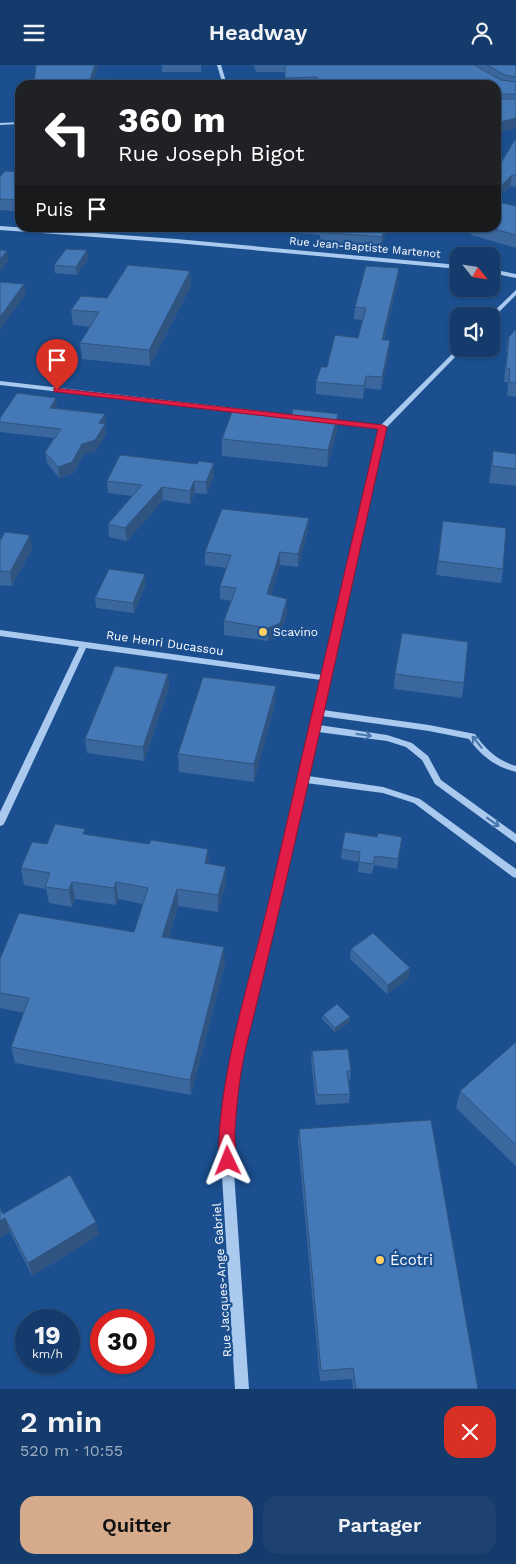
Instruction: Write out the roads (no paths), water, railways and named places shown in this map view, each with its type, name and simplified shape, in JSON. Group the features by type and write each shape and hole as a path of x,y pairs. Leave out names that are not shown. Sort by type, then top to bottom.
{"street":[{"path":"219,65 224,80"},
{"path":"0,124 15,123"},
{"name":"Rue Jean-Baptiste Martenot","path":"0,228 15,229"},
{"name":"Rue Jean-Baptiste Martenot","path":"51,232 450,266"},
{"path":"500,272 516,275"},
{"path":"500,308 516,292"},
{"path":"0,383 383,427 452,357"},
{"name":"Rue Jacques-Ange Gabriel","path":"242,1389 226,1143 230,1096 238,1052 319,713 383,427"},
{"name":"Rue Henri Ducassou","path":"0,633 327,678"},
{"path":"0,823 84,644"},
{"path":"319,713 429,728 472,736 478,745 499,763 516,769"},
{"path":"315,729 387,738 410,745 424,758 438,782 516,839"},
{"path":"303,779 383,791 417,801 516,874"}],"place":[{"name":"Scavino","path":"263,632"},
{"name":"Écotri","path":"380,1260"}]}
